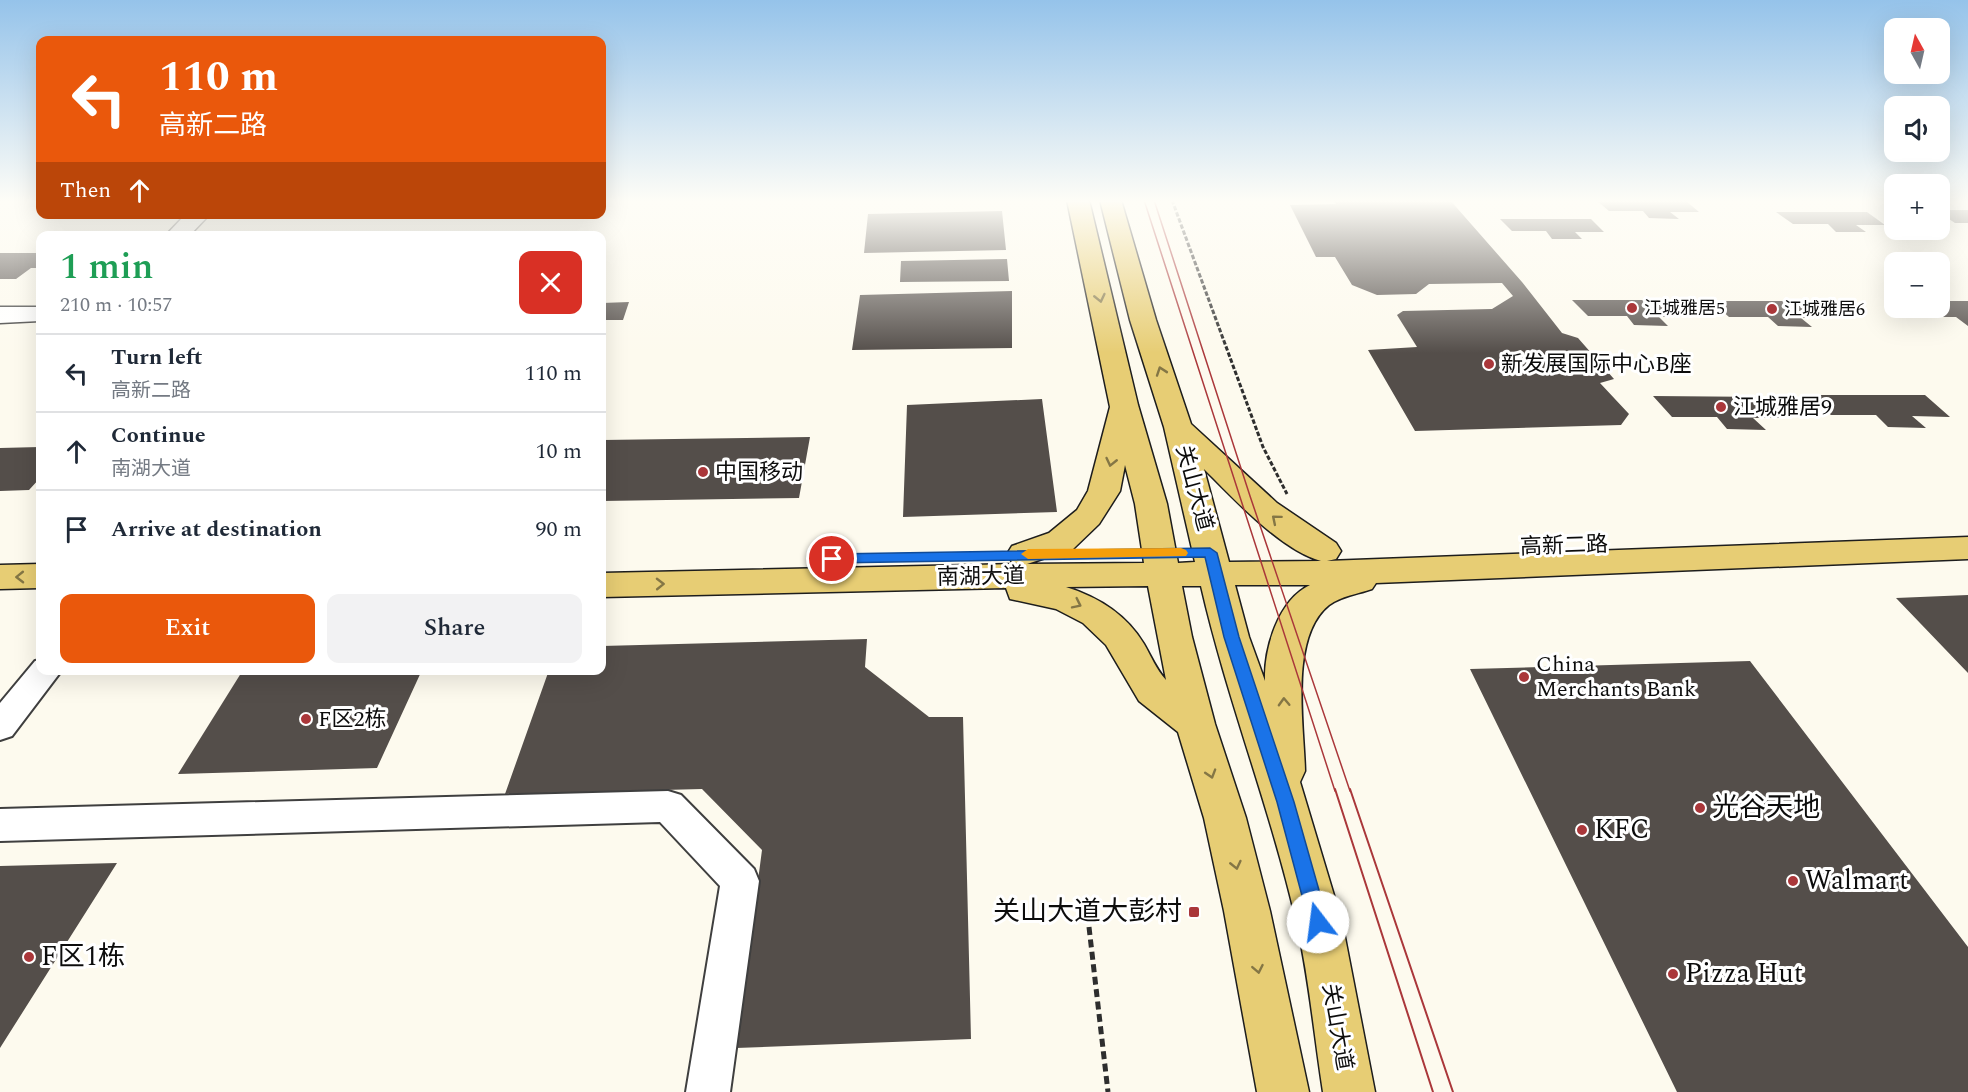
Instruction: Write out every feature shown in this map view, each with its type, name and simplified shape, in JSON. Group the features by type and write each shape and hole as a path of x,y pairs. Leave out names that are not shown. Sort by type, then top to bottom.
{"main road":[{"name":"关山大道","path":"1089,251 1124,405 1151,504 1174,637 1195,724 1225,818 1247,911 1283,1092"},
{"name":"关山大道","path":"1124,251 1143,320 1178,427 1231,637 1286,802 1318,922 1349,1092"},
{"path":"1024,554 1061,541 1088,517 1104,491 1124,405"},
{"path":"1178,427 1269,514 1294,534 1324,551"},
{"name":"高新二路","path":"1213,563 1324,551 1441,550 1968,531"},
{"name":"高新二路","path":"1213,563 1332,573 1968,548"},
{"name":"南湖大道","path":"606,563 1024,554 1162,564"},
{"name":"南湖大道","path":"606,585 832,580 1213,563"},
{"path":"1286,802 1283,663 1299,614 1317,596 1335,587 1411,569"},
{"path":"0,577 36,576"},
{"path":"832,580 1024,590 1053,594 1073,601 1100,615 1127,646 1149,687 1195,724"},
{"path":"0,600 36,598"}],"street":[{"path":"0,315 36,314"},
{"path":"0,727 42,675"},
{"path":"0,825 668,806 740,881 708,1092"}],"path":[{"path":"1191,251 1263,447 1287,494"},
{"path":"1089,927 1108,1092"}],"building":[{"path":"864,251 961,251 864,253"},
{"name":"新发展国际中心B座","path":"1313,251 1495,251 1562,333 1578,338 1614,379 1600,383 1629,414 1621,425 1415,431 1368,350 1417,347 1397,315 1403,311 1492,309 1513,296 1502,283 1429,284 1416,294 1377,295 1352,285 1335,257 1316,257"},
{"path":"0,253 36,253 36,268 31,268 16,279 0,279"},
{"path":"1007,259 1009,281 900,282 901,261"},
{"path":"1012,291 1012,348 852,350 860,295"},
{"name":"江城雅居5","path":"1572,300 1676,300 1692,317 1659,317 1668,326 1634,325 1627,316 1588,316"},
{"name":"江城雅居6","path":"1711,301 1814,301 1834,318 1801,318 1812,327 1778,326 1768,317 1729,317"},
{"path":"1950,301 1968,301 1968,326 1956,317 1950,317"},
{"path":"629,302 623,320 606,320 606,303"},
{"path":"1808,395 1925,395 1950,417 1912,416 1926,428 1888,427 1876,415 1831,415"},
{"name":"江城雅居9","path":"1653,396 1770,397 1791,418 1753,418 1766,430 1727,429 1717,417 1672,417"},
{"path":"1042,399 1057,512 903,517 907,405"},
{"name":"中国移动","path":"810,437 799,498 606,501 606,440"},
{"path":"36,447 36,482 29,490 0,491 0,448"},
{"path":"1968,595 1968,673 1896,598"},
{"path":"867,639 865,667 929,717 963,717 971,1039 736,1048 762,850 702,789 505,794 547,675 606,675 606,646"},
{"name":"光谷天地","path":"1750,661 1968,947 1968,1092 1677,1092 1470,669"},
{"name":"F区2栋","path":"240,675 420,675 377,768 178,774"},
{"name":"F区1栋","path":"117,863 0,1048 0,866"}],"tram line":[{"path":"1160,251 1335,791"},
{"path":"1171,251 1250,496 1350,791"},
{"path":"1335,789 1433,1092"},
{"path":"1350,789 1453,1092"}],"slow traffic":[{"path":"1028,554 1181,553"}],"place":[{"name":"江城雅居5","path":"1632,308"},
{"name":"江城雅居6","path":"1772,309"},
{"name":"新发展国际中心B座","path":"1489,364"},
{"name":"江城雅居9","path":"1721,407"},
{"name":"中国移动","path":"703,472"},
{"name":"China Merchants Bank","path":"1524,677"},
{"name":"F区2栋","path":"306,719"},
{"name":"光谷天地","path":"1700,808"},
{"name":"KFC","path":"1582,830"},
{"name":"Walmart","path":"1793,881"},
{"name":"关山大道大彭村","path":"1194,912"},
{"name":"F区1栋","path":"29,957"},
{"name":"Pizza Hut","path":"1673,974"}],"route":[{"path":"832,559 1024,554 1210,553 1231,637 1286,802 1318,922"}]}
